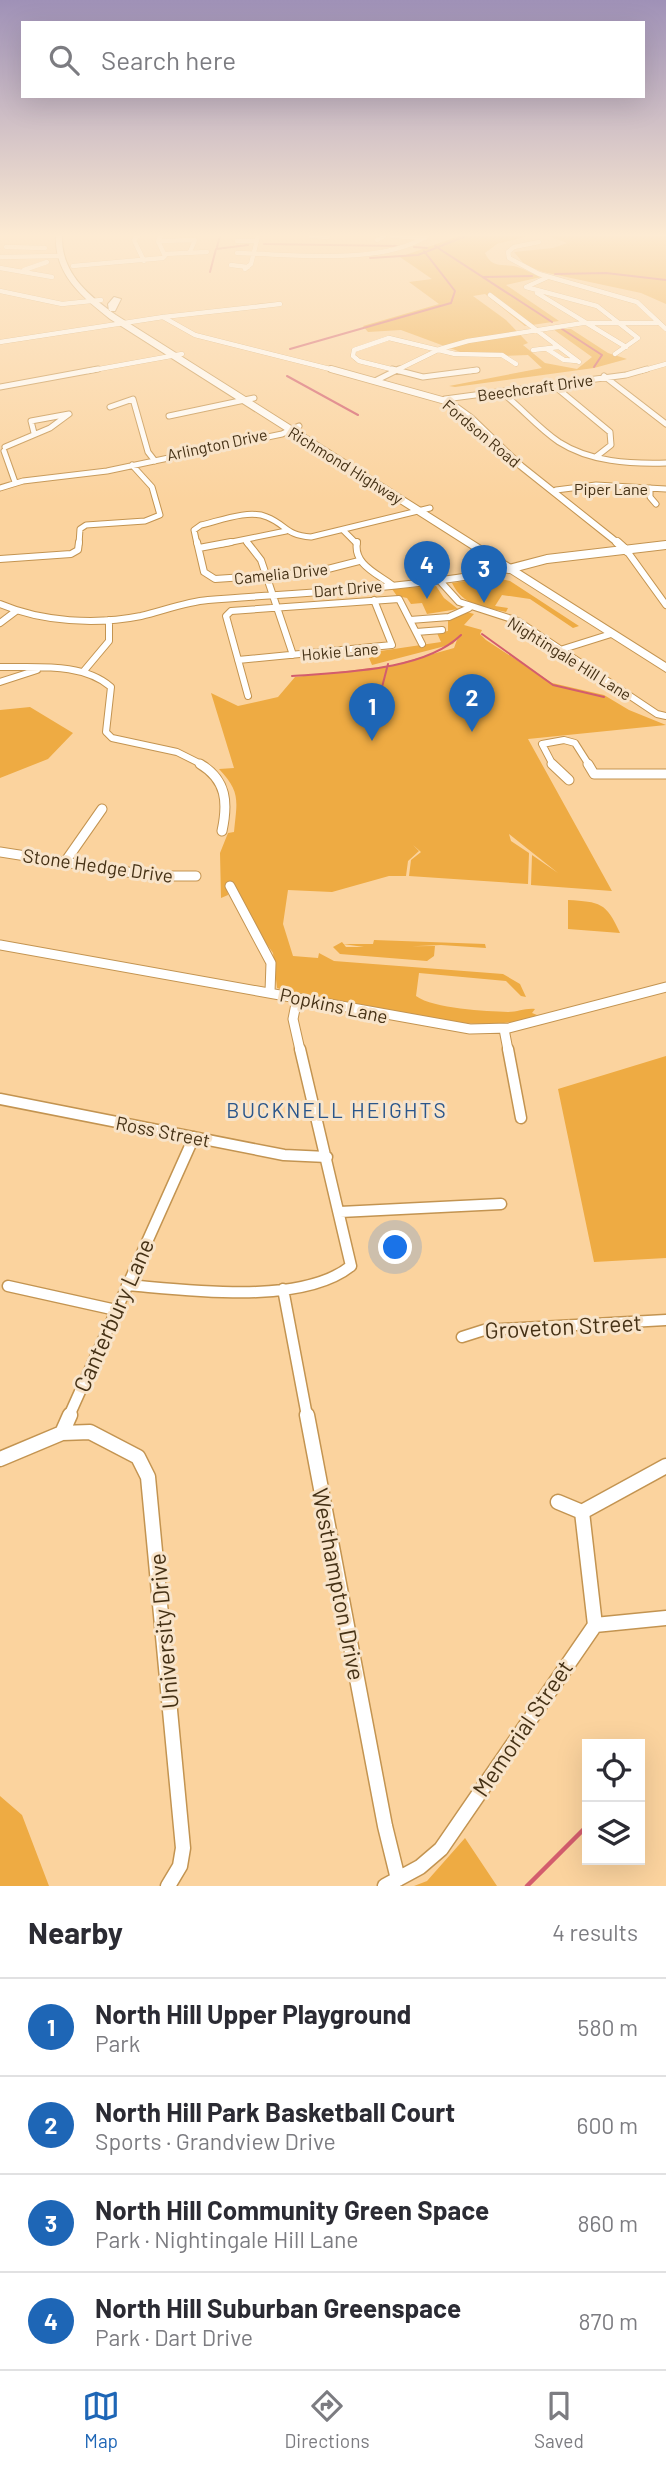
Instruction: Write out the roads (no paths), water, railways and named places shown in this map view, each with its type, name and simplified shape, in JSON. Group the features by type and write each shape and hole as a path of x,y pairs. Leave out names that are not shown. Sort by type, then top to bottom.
{"highway":[{"name":"Richmond Highway","path":"129,324 419,511 666,656"},
{"name":"Richmond Highway","path":"293,429 430,508 611,634 666,668"}],"street":[{"path":"0,342 106,324"},
{"name":"Fordson Road","path":"172,324 195,335 445,399 519,465 556,490 627,551 666,605"},
{"path":"530,324 579,362 564,360 547,349"},
{"path":"377,380 452,345 575,324"},
{"path":"585,324 626,347"},
{"path":"615,354 638,338 618,324"},
{"path":"477,370 423,377 359,361 353,356 354,350 389,338 467,356 502,355 516,364"},
{"path":"533,350 559,347"},
{"path":"0,387 178,355"},
{"name":"Beechcraft Drive","path":"445,399 604,376 666,364"},
{"path":"604,376 666,424"},
{"path":"552,384 610,432 611,445 597,456"},
{"path":"500,391 559,442 597,456 634,463 666,463"},
{"path":"110,407 133,399 153,459"},
{"path":"169,416 249,399"},
{"path":"15,482 2,449 50,428 69,414 31,421 34,433"},
{"name":"Arlington Drive","path":"0,488 15,482 62,477 293,429"},
{"path":"0,559 71,554 78,550 83,527 145,522 160,515 159,502 146,477 130,464"},
{"name":"Piper Lane","path":"556,490 596,485 666,489"},
{"path":"650,488 650,497 656,504"},
{"name":"Camelia Drive","path":"359,561 316,572 212,578 205,572 194,530 243,514 265,516 286,531 306,538 430,508"},
{"path":"343,530 357,541 355,553 359,561 392,585"},
{"path":"199,548 246,541 286,531"},
{"path":"246,541 258,554 293,655"},
{"path":"514,567 547,559 666,545"},
{"name":"Dart Drive","path":"109,620 187,603 440,580 514,567"},
{"name":"Nightingale Hill Lane","path":"440,580 453,598 469,608 513,619 657,714 666,716"},
{"path":"248,696 227,613 399,599 422,645"},
{"name":"Hokie Lane","path":"238,660 392,645 374,600"},
{"path":"0,604 16,611 61,619 109,620 109,641 83,672"},
{"path":"410,620 453,616 469,608"},
{"path":"0,623 16,611"},
{"path":"416,632 443,630"},
{"path":"560,650 611,634"},
{"path":"0,667 83,672 103,677 111,687 106,732 112,738 183,754 221,784 226,796 222,831"},
{"path":"0,682 38,669"},
{"path":"569,780 564,772 555,769 542,744 564,740 575,743 594,774 666,774"},
{"path":"65,862 102,809"},
{"name":"Stone Hedge Drive","path":"0,852 153,876 196,876"},
{"path":"230,886 238,908 271,958 274,974 270,992"},
{"name":"Popkins Lane","path":"0,945 270,992 444,1027 504,1029 666,987"},
{"path":"127,1285 250,1291 283,1289 335,1279 347,1272 352,1260 293,1019 297,999"},
{"path":"504,1029 521,1118"},
{"name":"Ross Street","path":"0,1099 284,1155 327,1157"},
{"name":"Canterbury Lane","path":"62,1433 194,1137"},
{"path":"340,1212 501,1204"},
{"path":"8,1286 116,1311"},
{"name":"Westhampton Drive","path":"283,1289 391,1883"},
{"name":"Groveton Street","path":"462,1337 484,1329 666,1320"},
{"name":"University Drive","path":"62,1433 81,1430 122,1446 138,1457 148,1477 183,1848 180,1866 168,1886"},
{"path":"0,1459 62,1433"},
{"path":"582,1513 666,1466"},
{"path":"558,1502 582,1513"},
{"path":"582,1513 595,1625 666,1618"},
{"name":"Memorial Street","path":"391,1883 420,1867 441,1849 595,1625"}],"waterway":[{"path":"290,349 377,324"},
{"path":"562,329 602,355 594,367"},
{"path":"287,376 358,415"},
{"path":"482,634 553,685 604,697"},
{"path":"388,666 426,656 461,635"},
{"path":"292,676 388,666"},
{"path":"381,691 388,666"},
{"path":"527,1886 582,1831"}],"place":[{"name":"North Hill Suburban Greenspace","path":"427,599"},
{"name":"North Hill Community Green Space","path":"484,603"},
{"name":"North Hill Park Basketball Court","path":"472,732"},
{"name":"North Hill Upper Playground","path":"372,741"}],"district":[{"name":"BUCKNELL HEIGHTS","path":"337,1109"}]}
